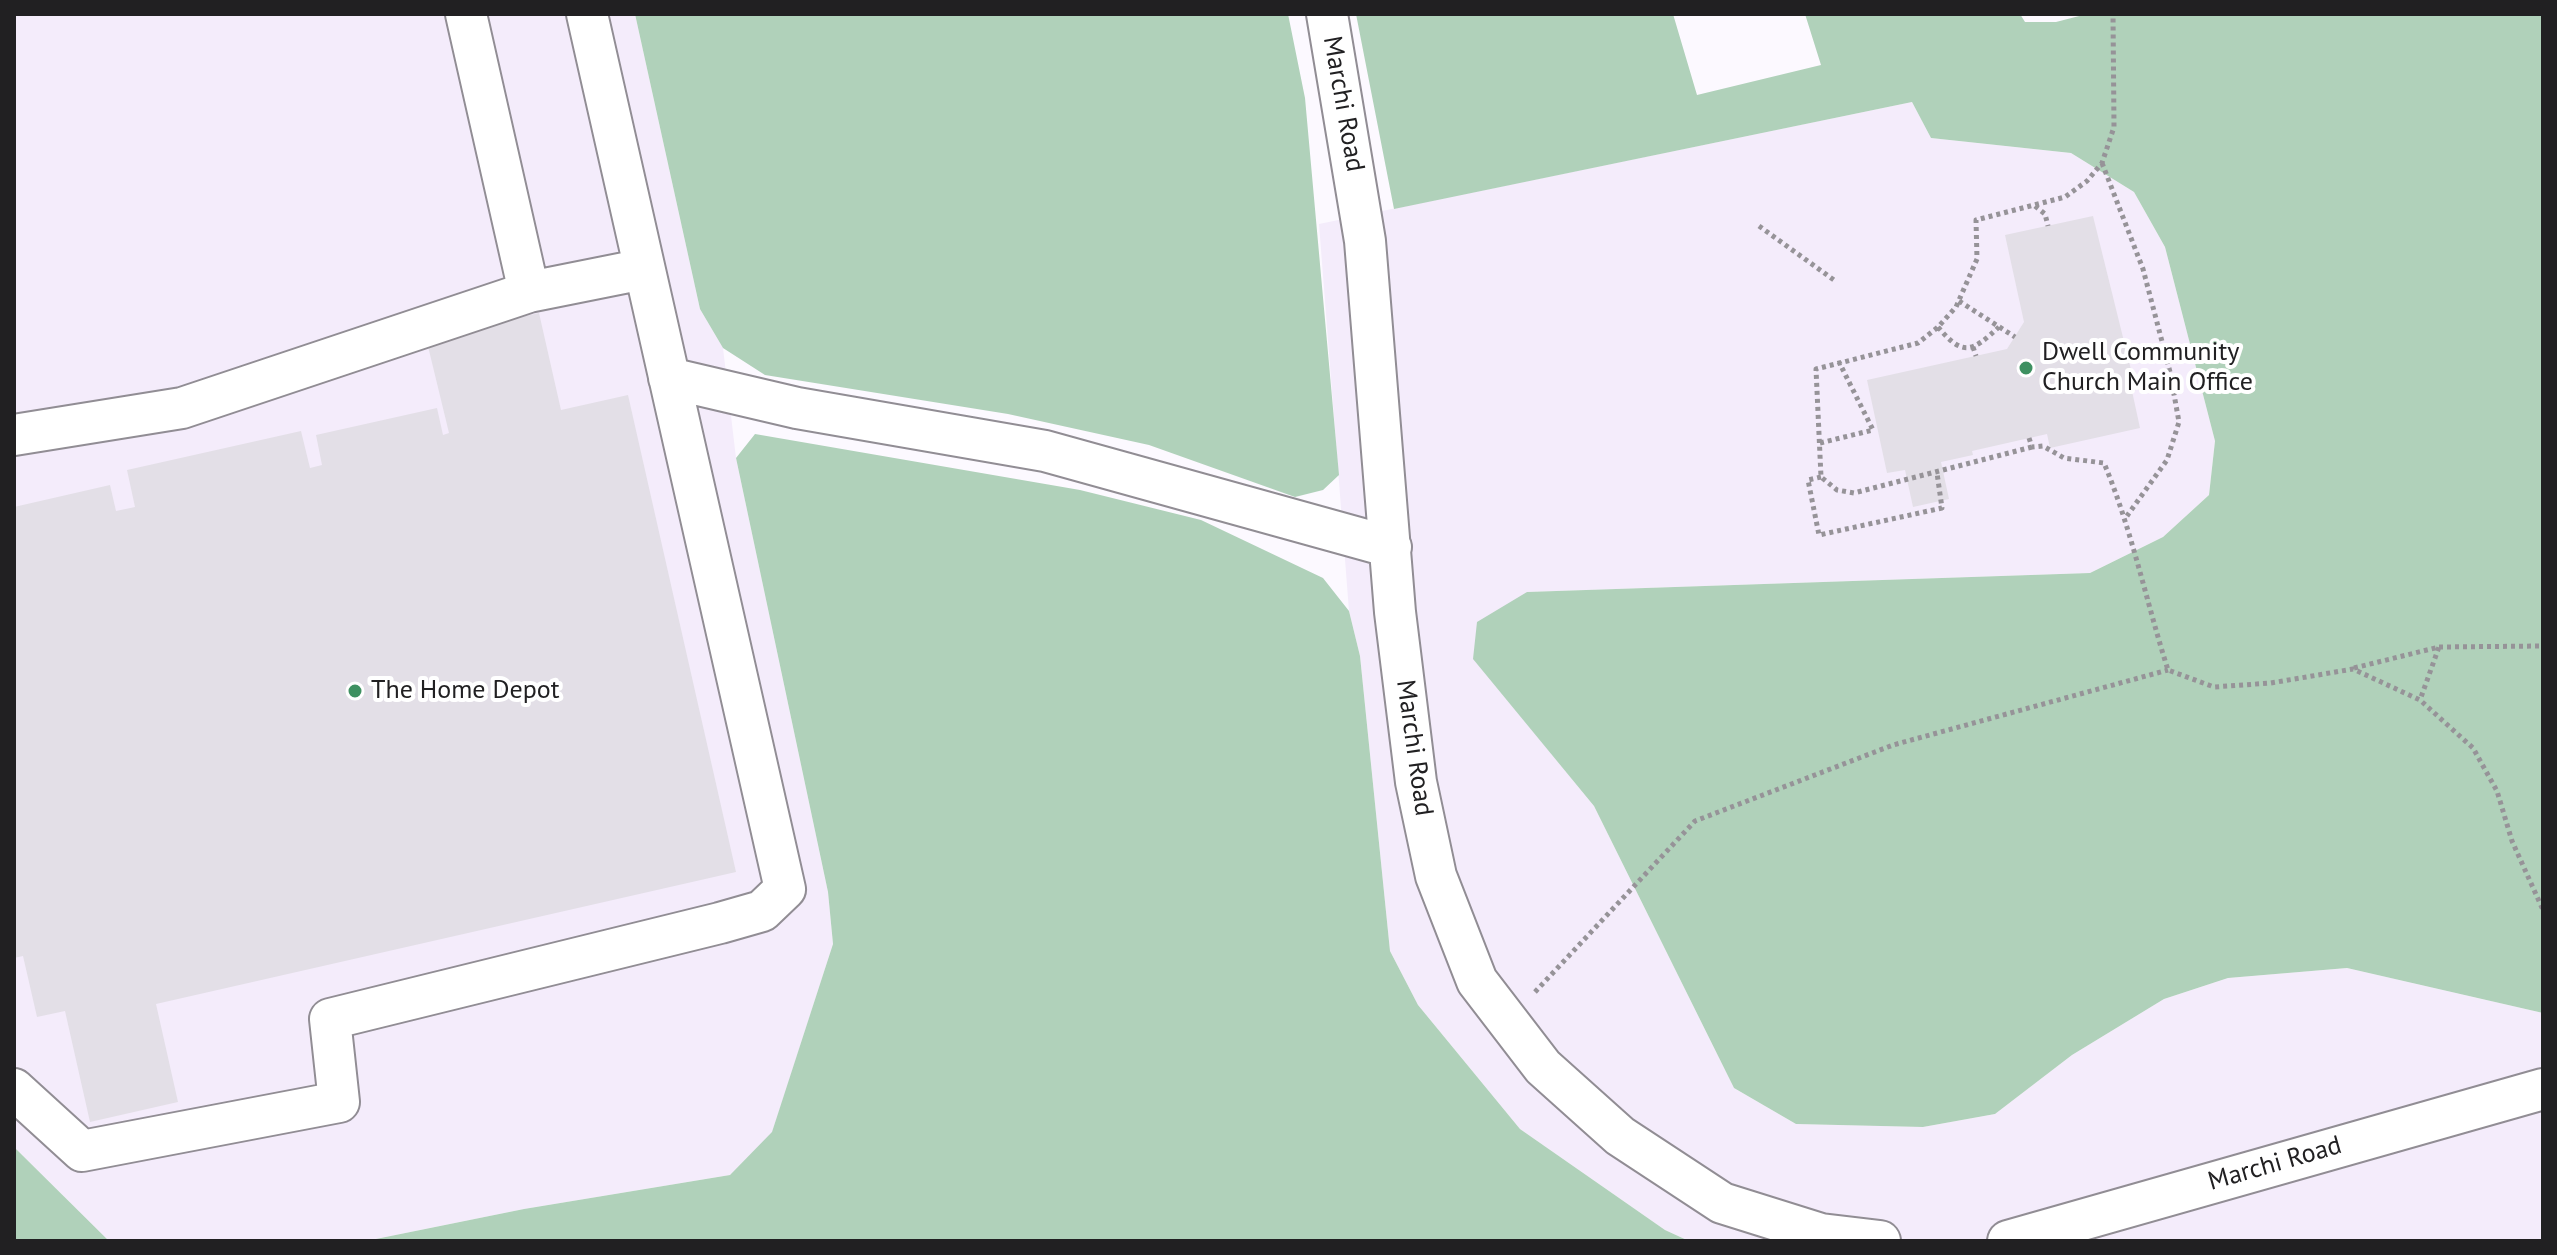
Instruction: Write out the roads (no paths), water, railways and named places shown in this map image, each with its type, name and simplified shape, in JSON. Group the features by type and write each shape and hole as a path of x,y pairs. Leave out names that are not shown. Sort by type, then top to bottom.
{"street":[{"path":"466,14 529,292"},
{"path":"14,1089 82,1151 339,1102 330,1019 762,911 785,889 587,14"},
{"name":"Marchi Road","path":"1327,14 1362,219 1395,612 1416,782 1436,876 1477,981 1543,1067 1620,1136 1722,1203 1821,1234 1880,1241"},
{"path":"14,435 182,408 529,292 644,269"},
{"path":"669,378 797,408 1045,451 1391,547"},
{"name":"Marchi Road","path":"2008,1241 2543,1089"}],"place":[{"name":"Dwell Community Church Main Office","path":"2026,368"},
{"name":"The Home Depot","path":"355,691"}]}
